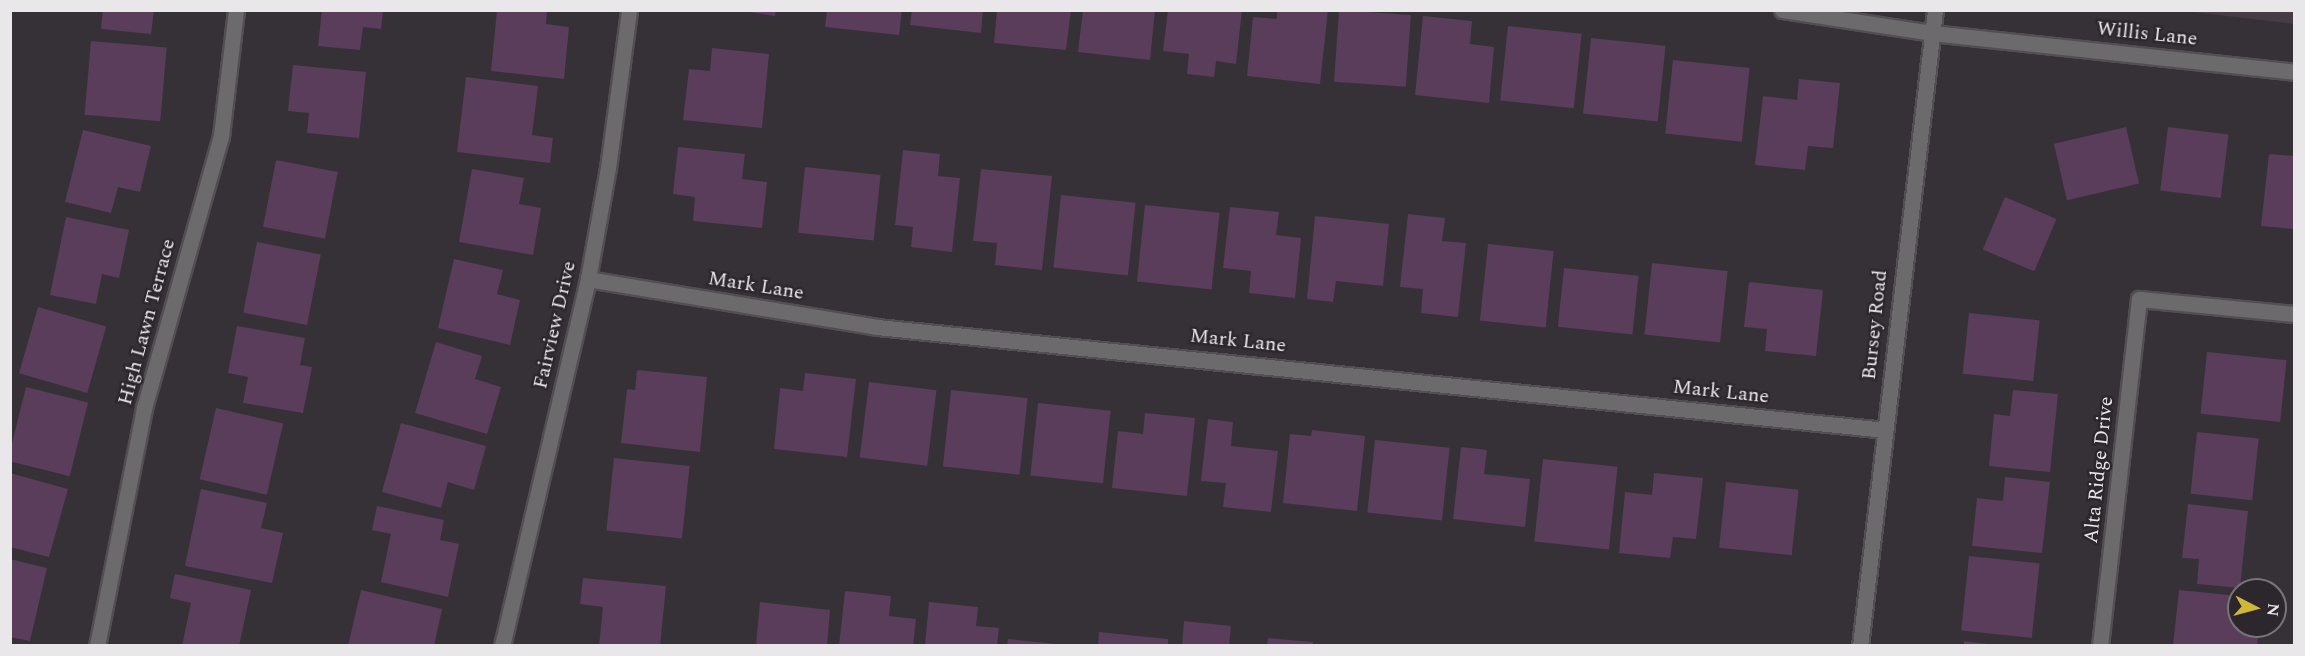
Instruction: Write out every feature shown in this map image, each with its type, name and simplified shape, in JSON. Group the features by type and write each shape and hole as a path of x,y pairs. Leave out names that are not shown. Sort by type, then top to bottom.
{"street":[{"name":"High Lawn Terrace","path":"97,645 144,408 220,136 236,10"},
{"name":"Fairview Drive","path":"502,645 588,279 608,168 628,10"},
{"name":"Willis Lane","path":"1782,10 1932,33 2295,72"},
{"name":"Bursey Road","path":"1860,645 1935,10"},
{"name":"Mark Lane","path":"588,279 877,327 1885,430"},
{"name":"Alta Ridge Drive","path":"2100,645 2139,299 2295,314"}],"shaded area":[{"path":"2185,11 2294,11 2294,24"}],"building":[{"path":"103,10 154,10 151,34 101,29"},
{"path":"322,10 383,10 381,29 363,27 360,50 318,46"},
{"path":"497,10 547,10 546,24 569,27 564,79 491,71"},
{"path":"737,10 776,10 775,16"},
{"path":"827,10 902,10 899,35 825,27"},
{"path":"912,10 983,10 981,33 910,25"},
{"path":"997,10 1071,10 1066,50 994,43"},
{"path":"1083,10 1155,10 1150,60 1078,52"},
{"path":"1168,10 1242,10 1236,64 1216,61 1214,77 1187,74 1189,54 1163,51"},
{"path":"1277,10 1328,10 1320,84 1247,76 1253,17 1277,19"},
{"path":"1339,10 1411,15 1406,87 1334,82"},
{"path":"1423,16 1472,21 1470,44 1494,47 1489,103 1415,95"},
{"path":"1508,26 1582,34 1574,108 1500,101"},
{"path":"1591,38 1666,46 1658,121 1583,114"},
{"path":"91,41 167,48 160,121 85,115"},
{"path":"712,48 769,54 762,128 683,120 689,69 710,71"},
{"path":"1673,60 1750,68 1742,142 1665,134"},
{"path":"293,65 366,72 359,138 307,133 309,113 288,111"},
{"path":"466,77 538,86 532,135 553,138 550,163 457,152"},
{"path":"1799,79 1840,83 1833,148 1808,146 1805,170 1755,165 1763,96 1797,100"},
{"path":"2126,127 2139,184 2067,200 2054,144"},
{"path":"2168,127 2229,134 2221,198 2160,191"},
{"path":"83,130 151,146 140,192 118,187 111,213 65,202"},
{"path":"678,147 745,154 742,179 767,182 762,228 693,221 695,197 673,194"},
{"path":"903,150 940,154 938,176 960,178 952,252 911,247 913,227 895,225"},
{"path":"2269,154 2294,156 2294,229 2261,226"},
{"path":"276,160 338,172 325,239 263,227"},
{"path":"805,167 881,175 874,241 798,233"},
{"path":"472,169 524,178 519,204 541,208 533,255 459,242"},
{"path":"981,169 1052,176 1042,270 995,265 997,243 973,241"},
{"path":"1061,195 1136,203 1128,275 1053,268"},
{"path":"2005,197 2057,219 2034,271 1983,249"},
{"path":"1145,205 1220,213 1212,289 1137,282"},
{"path":"1230,207 1279,212 1276,235 1301,238 1295,298 1249,293 1251,271 1223,268"},
{"path":"1408,214 1445,218 1442,241 1466,243 1458,317 1421,313 1423,289 1400,287"},
{"path":"1315,216 1389,224 1383,286 1336,281 1333,302 1307,299"},
{"path":"66,217 129,230 119,278 102,274 96,304 50,295"},
{"path":"257,242 321,254 307,325 243,313"},
{"path":"1488,244 1554,251 1546,327 1480,321"},
{"path":"454,259 503,270 497,294 520,300 510,345 438,328"},
{"path":"1652,263 1728,271 1720,343 1644,335"},
{"path":"1564,268 1639,276 1632,335 1558,327"},
{"path":"1749,282 1823,290 1816,356 1765,351 1767,329 1744,327"},
{"path":"38,307 106,327 87,393 19,373"},
{"path":"1969,313 2040,320 2033,381 1963,374"},
{"path":"237,326 305,338 300,365 312,367 303,413 243,403 248,377 228,373"},
{"path":"436,342 482,356 475,379 501,387 487,434 415,413"},
{"path":"2207,352 2287,360 2280,422 2201,414"},
{"path":"637,370 707,377 700,452 621,443 627,389 635,390"},
{"path":"805,373 856,379 847,457 774,449 780,388 803,391"},
{"path":"869,382 936,390 927,466 860,457"},
{"path":"26,387 88,402 70,476 10,461 10,451"},
{"path":"951,390 1028,398 1020,475 943,467"},
{"path":"2013,390 2058,394 2050,472 1989,466 1994,414 2010,416"},
{"path":"1038,403 1111,411 1103,483 1030,476"},
{"path":"216,408 283,424 267,495 200,479"},
{"path":"1145,413 1195,418 1187,496 1112,488 1118,431 1143,434"},
{"path":"1208,419 1233,422 1231,446 1278,451 1271,512 1223,507 1226,483 1201,481"},
{"path":"401,423 486,446 474,490 448,482 441,508 382,492"},
{"path":"1312,430 1365,436 1357,511 1283,503 1290,434 1311,436"},
{"path":"2197,432 2259,438 2252,500 2191,494"},
{"path":"1375,440 1450,448 1442,520 1367,513"},
{"path":"1461,447 1487,450 1484,474 1530,479 1525,527 1453,519"},
{"path":"614,458 690,466 682,539 606,531"},
{"path":"1543,459 1618,467 1609,549 1534,542"},
{"path":"10,473 68,489 49,557 10,547"},
{"path":"1654,473 1703,478 1696,539 1673,537 1670,558 1619,553 1625,492 1652,495"},
{"path":"2005,477 2050,482 2042,553 1972,546 1977,498 2003,501"},
{"path":"1726,482 1799,490 1792,555 1719,548"},
{"path":"201,489 267,503 261,528 283,533 272,583 185,566"},
{"path":"2188,504 2248,511 2241,578 2227,578 2227,587 2197,584 2199,559 2182,558"},
{"path":"377,506 444,520 440,540 459,544 448,597 381,582 391,534 372,530"},
{"path":"1969,556 2040,563 2032,638 1961,631"},
{"path":"10,559 47,568 30,641 10,637"},
{"path":"175,574 251,590 239,646 182,646 191,603 170,598"},
{"path":"583,578 666,586 660,646 599,646 603,607 580,604"},
{"path":"361,590 442,609 434,646 348,646"},
{"path":"2179,590 2227,595 2227,638 2258,638 2257,646 2173,646"},
{"path":"845,591 891,596 889,616 916,619 913,646 839,646"},
{"path":"760,602 830,610 827,646 756,645"},
{"path":"929,602 978,607 976,626 999,628 997,646 925,646"},
{"path":"1184,621 1231,626 1229,646 1182,646"},
{"path":"1099,632 1168,639 1168,646 1098,646"},
{"path":"1268,638 1313,642 1312,646 1267,646"},
{"path":"1008,639 1056,644 1056,646 1007,646"},
{"path":"1964,641 1988,644 1988,646 1964,646"}]}
